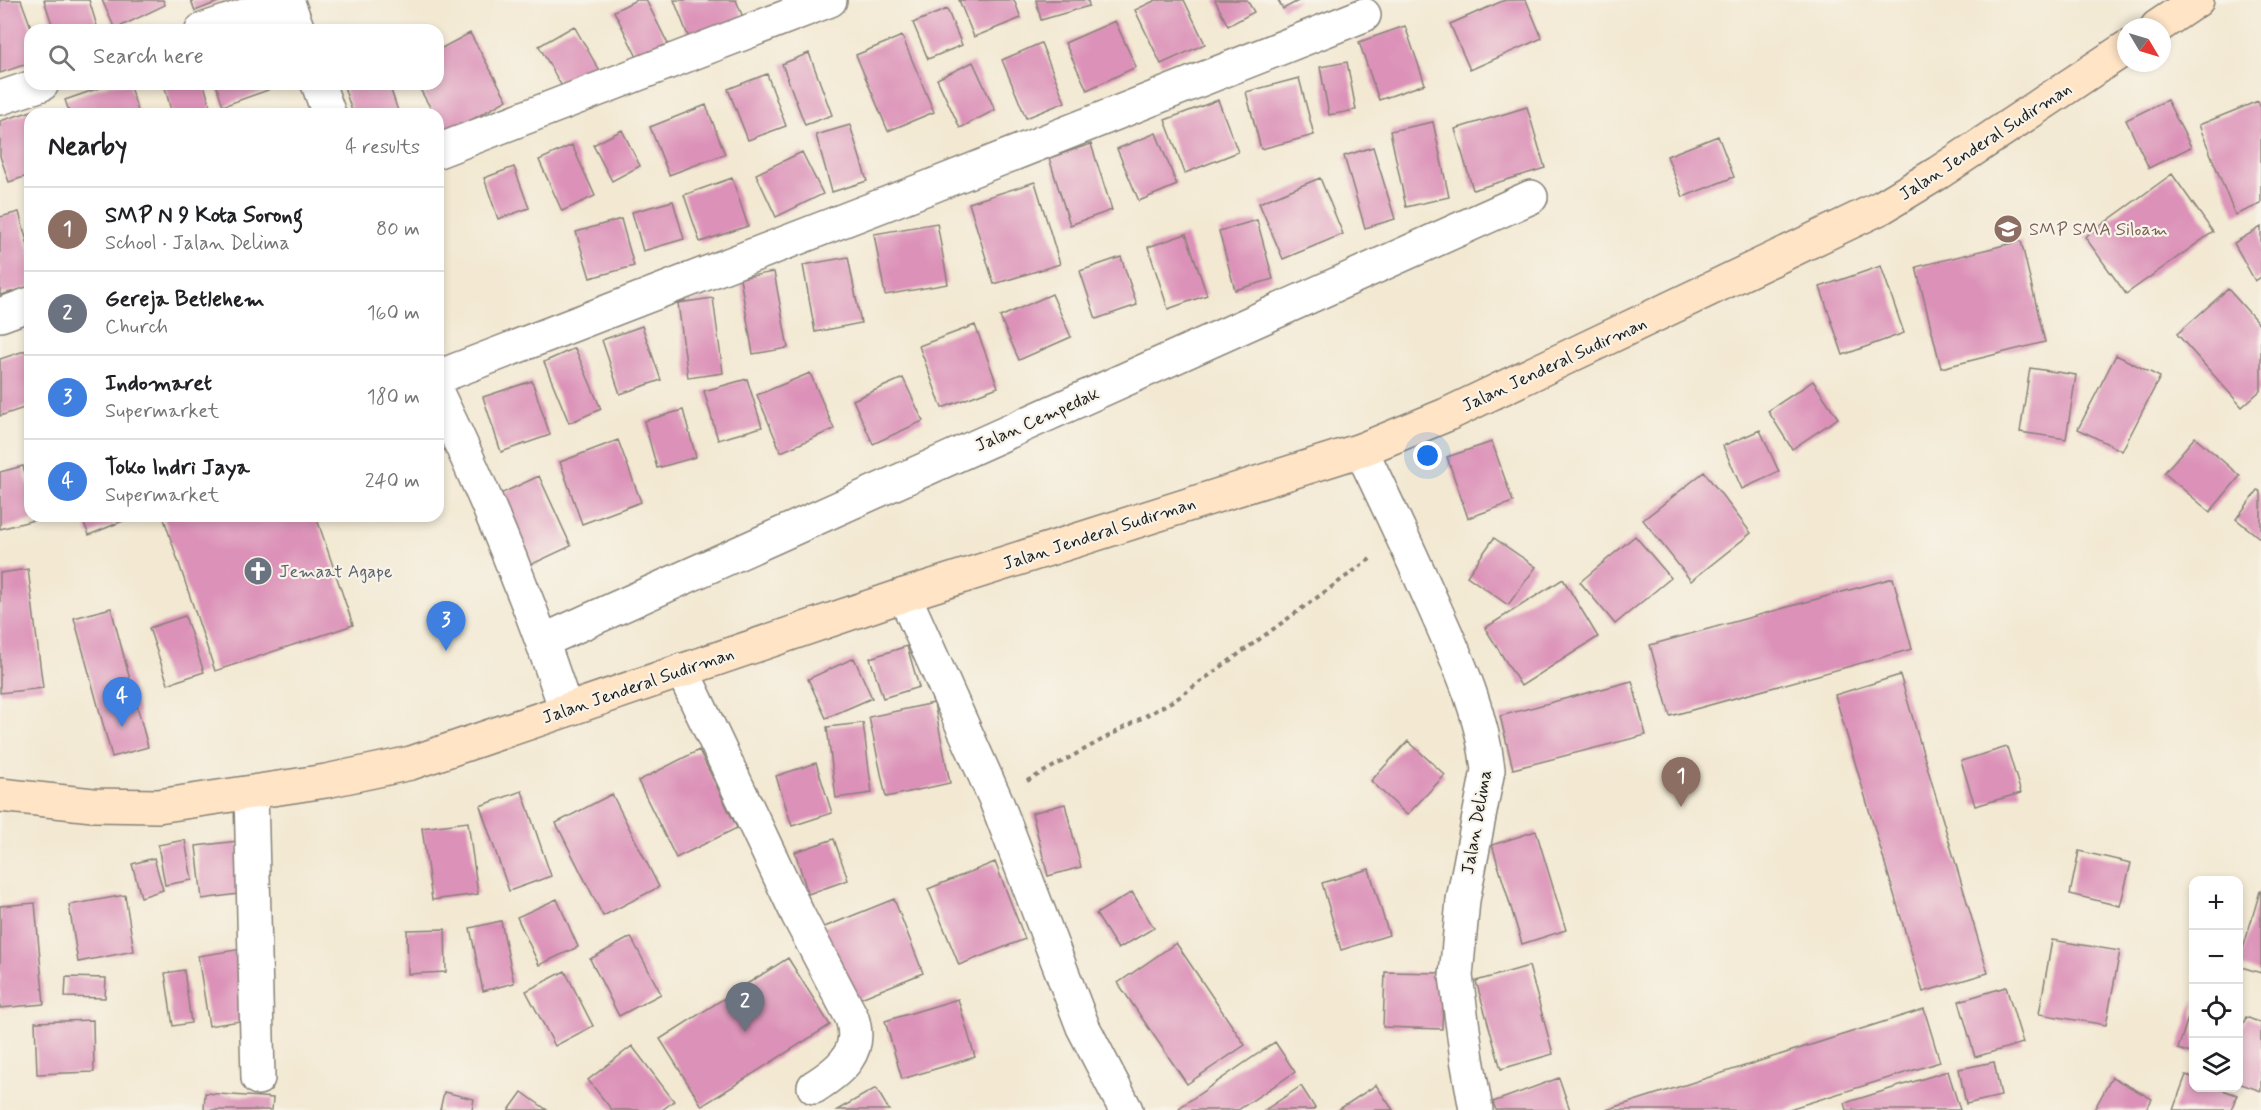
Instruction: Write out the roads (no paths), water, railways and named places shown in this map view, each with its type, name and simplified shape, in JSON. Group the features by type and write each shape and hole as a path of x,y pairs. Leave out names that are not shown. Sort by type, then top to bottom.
{"main road":[{"path":"2170,18 2197,0"},
{"name":"Jalan Jenderal Sudirman","path":"0,795 93,805 158,806 251,794 411,763 904,594 1361,450 1456,410 1882,207 1938,173 2117,54"}],"street":[{"path":"444,149 830,0"},
{"path":"229,24 291,10"},
{"path":"444,375 916,193 1364,15"},
{"path":"0,98 24,90"},
{"path":"320,90 326,108"},
{"name":"Jalan Cempedak","path":"543,642 1531,197"},
{"path":"0,315 24,306"},
{"path":"444,408 473,468 543,642 566,710"},
{"name":"Jalan Delima","path":"1361,450 1403,536 1467,681 1486,750 1488,770 1463,900 1456,976 1476,1110"},
{"path":"904,594 995,798 1083,1028 1126,1110"},
{"path":"682,670 798,915 852,1018 856,1031 856,1042 848,1058 834,1075 814,1087"},
{"path":"251,794 258,1078"}],"place":[{"name":"SMP SMA Siloam","path":"2008,229"},
{"name":"Jemaat Agape","path":"258,571"},
{"name":"Indomaret","path":"446,651"},
{"name":"Toko Indri Jaya","path":"122,727"},
{"name":"SMP N 9 Kota Sorong","path":"1681,807"},
{"name":"Gereja Betlehem","path":"745,1032"}]}
